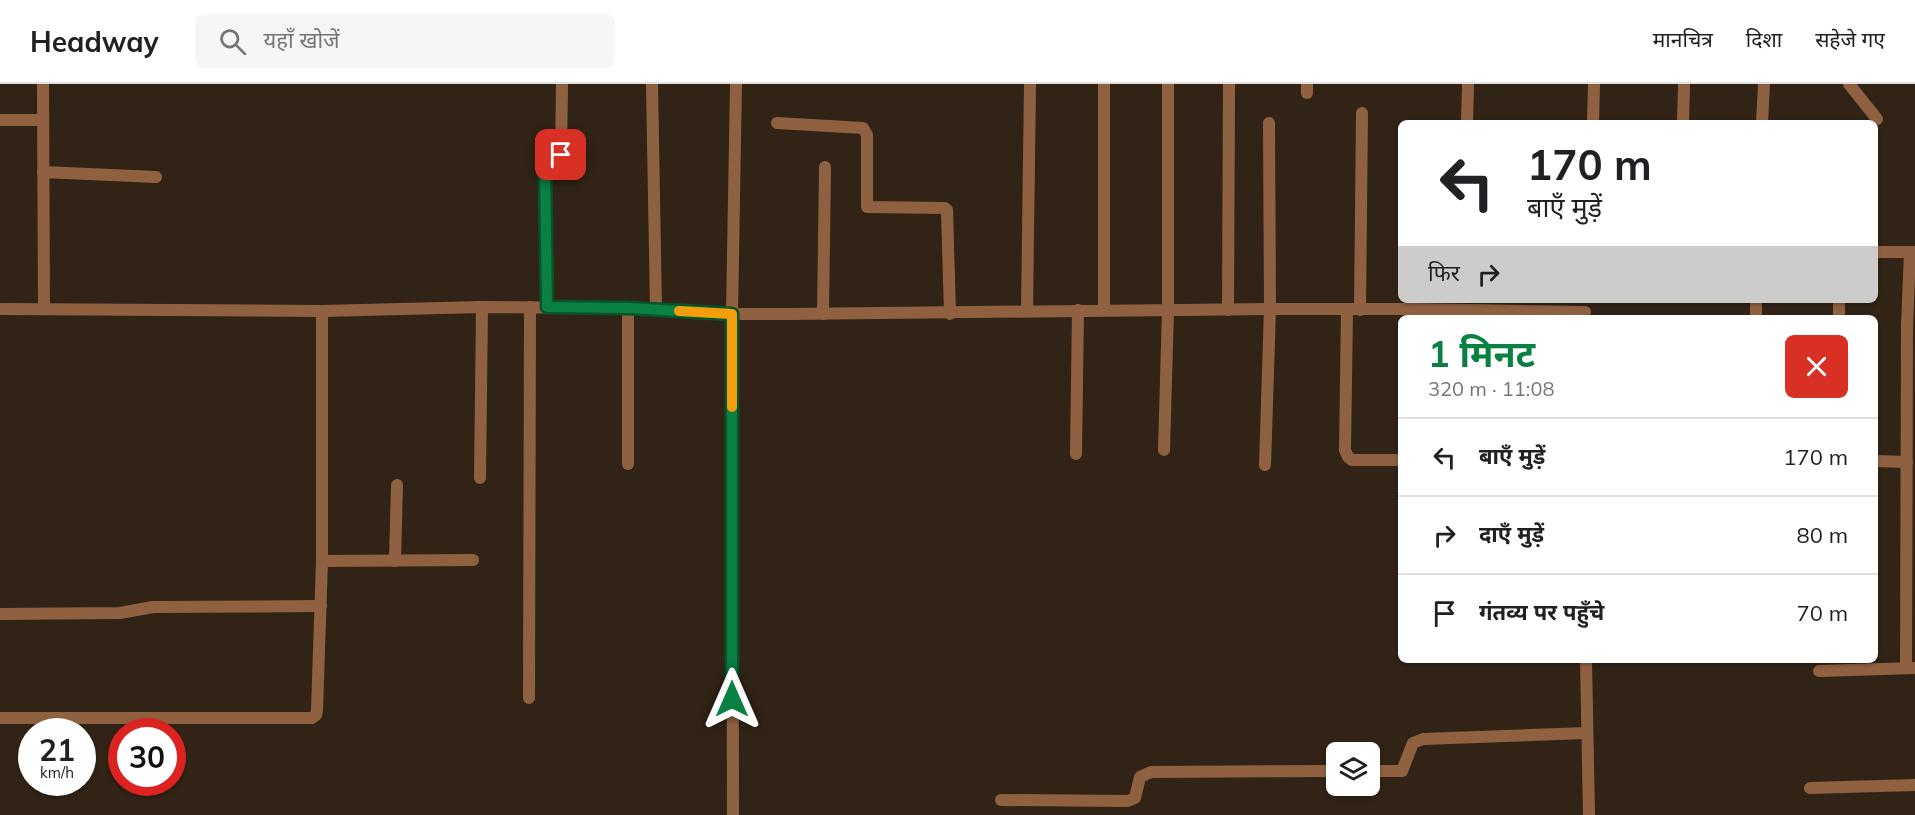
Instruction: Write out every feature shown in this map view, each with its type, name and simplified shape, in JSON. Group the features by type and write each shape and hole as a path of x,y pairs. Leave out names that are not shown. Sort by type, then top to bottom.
{"street":[{"path":"43,84 44,309"},
{"path":"547,307 545,172 549,166 559,160 561,155 562,84"},
{"path":"652,84 656,309"},
{"path":"733,815 732,314 736,84"},
{"path":"1027,311 1030,84"},
{"path":"1104,84 1104,310"},
{"path":"1164,450 1168,310 1168,84"},
{"path":"1228,310 1229,84"},
{"path":"1467,120 1468,84"},
{"path":"1593,120 1594,84"},
{"path":"1683,120 1684,84"},
{"path":"1762,120 1764,84"},
{"path":"1849,84 1877,119"},
{"path":"1360,310 1362,113"},
{"path":"0,120 43,120"},
{"path":"777,123 863,128 867,131 867,207 945,208 947,210 950,314"},
{"path":"1265,465 1270,309 1269,123"},
{"path":"823,314 825,167"},
{"path":"43,172 156,177"},
{"path":"1819,671 1911,668 1906,462 1913,252 1878,252"},
{"path":"0,309 322,311 547,307 656,309 732,314 950,314 1078,310 1270,309 1360,310 1418,314 1467,305 1493,314 1585,310"},
{"path":"480,478 482,307"},
{"path":"529,698 530,307"},
{"path":"628,308 628,464"},
{"path":"1076,454 1078,310"},
{"path":"1347,310 1345,450 1349,459 1354,460 1398,460"},
{"path":"0,718 312,718 316,715 322,561 322,311"},
{"path":"1878,461 1906,462"},
{"path":"395,561 397,485"},
{"path":"322,561 474,560"},
{"path":"0,614 120,613 153,607 321,606"},
{"path":"1586,663 1589,815"},
{"path":"1380,771 1402,771 1413,743 1423,739 1586,733"},
{"path":"1001,800 1128,801 1135,798 1140,777 1150,772 1326,771"},
{"path":"1809,788 1915,785"}],"slow traffic":[{"path":"679,311 732,314 732,407"}],"route":[{"path":"561,155 559,160 549,166 545,172 547,307 628,308 732,314 732,699"}]}
